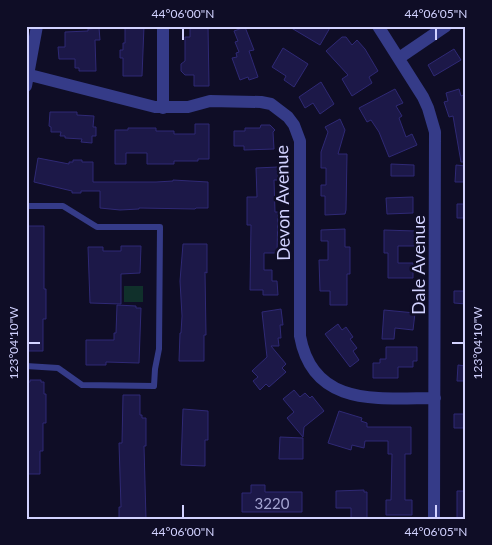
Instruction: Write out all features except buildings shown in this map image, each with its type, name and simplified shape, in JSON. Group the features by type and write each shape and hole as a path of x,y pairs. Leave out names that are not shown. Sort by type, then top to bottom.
{"street":[{"path":"27,78 37,26"},
{"path":"163,26 163,108"},
{"name":"Dale Avenue","path":"378,26 426,102 435,132 434,519"},
{"path":"399,58 446,26"},
{"name":"Devon Avenue","path":"27,78 163,108 188,108 210,101 253,101 271,104 288,117 294,125 300,141 300,336 307,358 321,379 352,395 364,398 435,398"}],"lane":[{"path":"26,206 63,206 97,227 160,227 159,349 154,386 82,385 58,368 26,366"}],"green space":[{"path":"124,286 143,286 143,302 124,302"}]}
